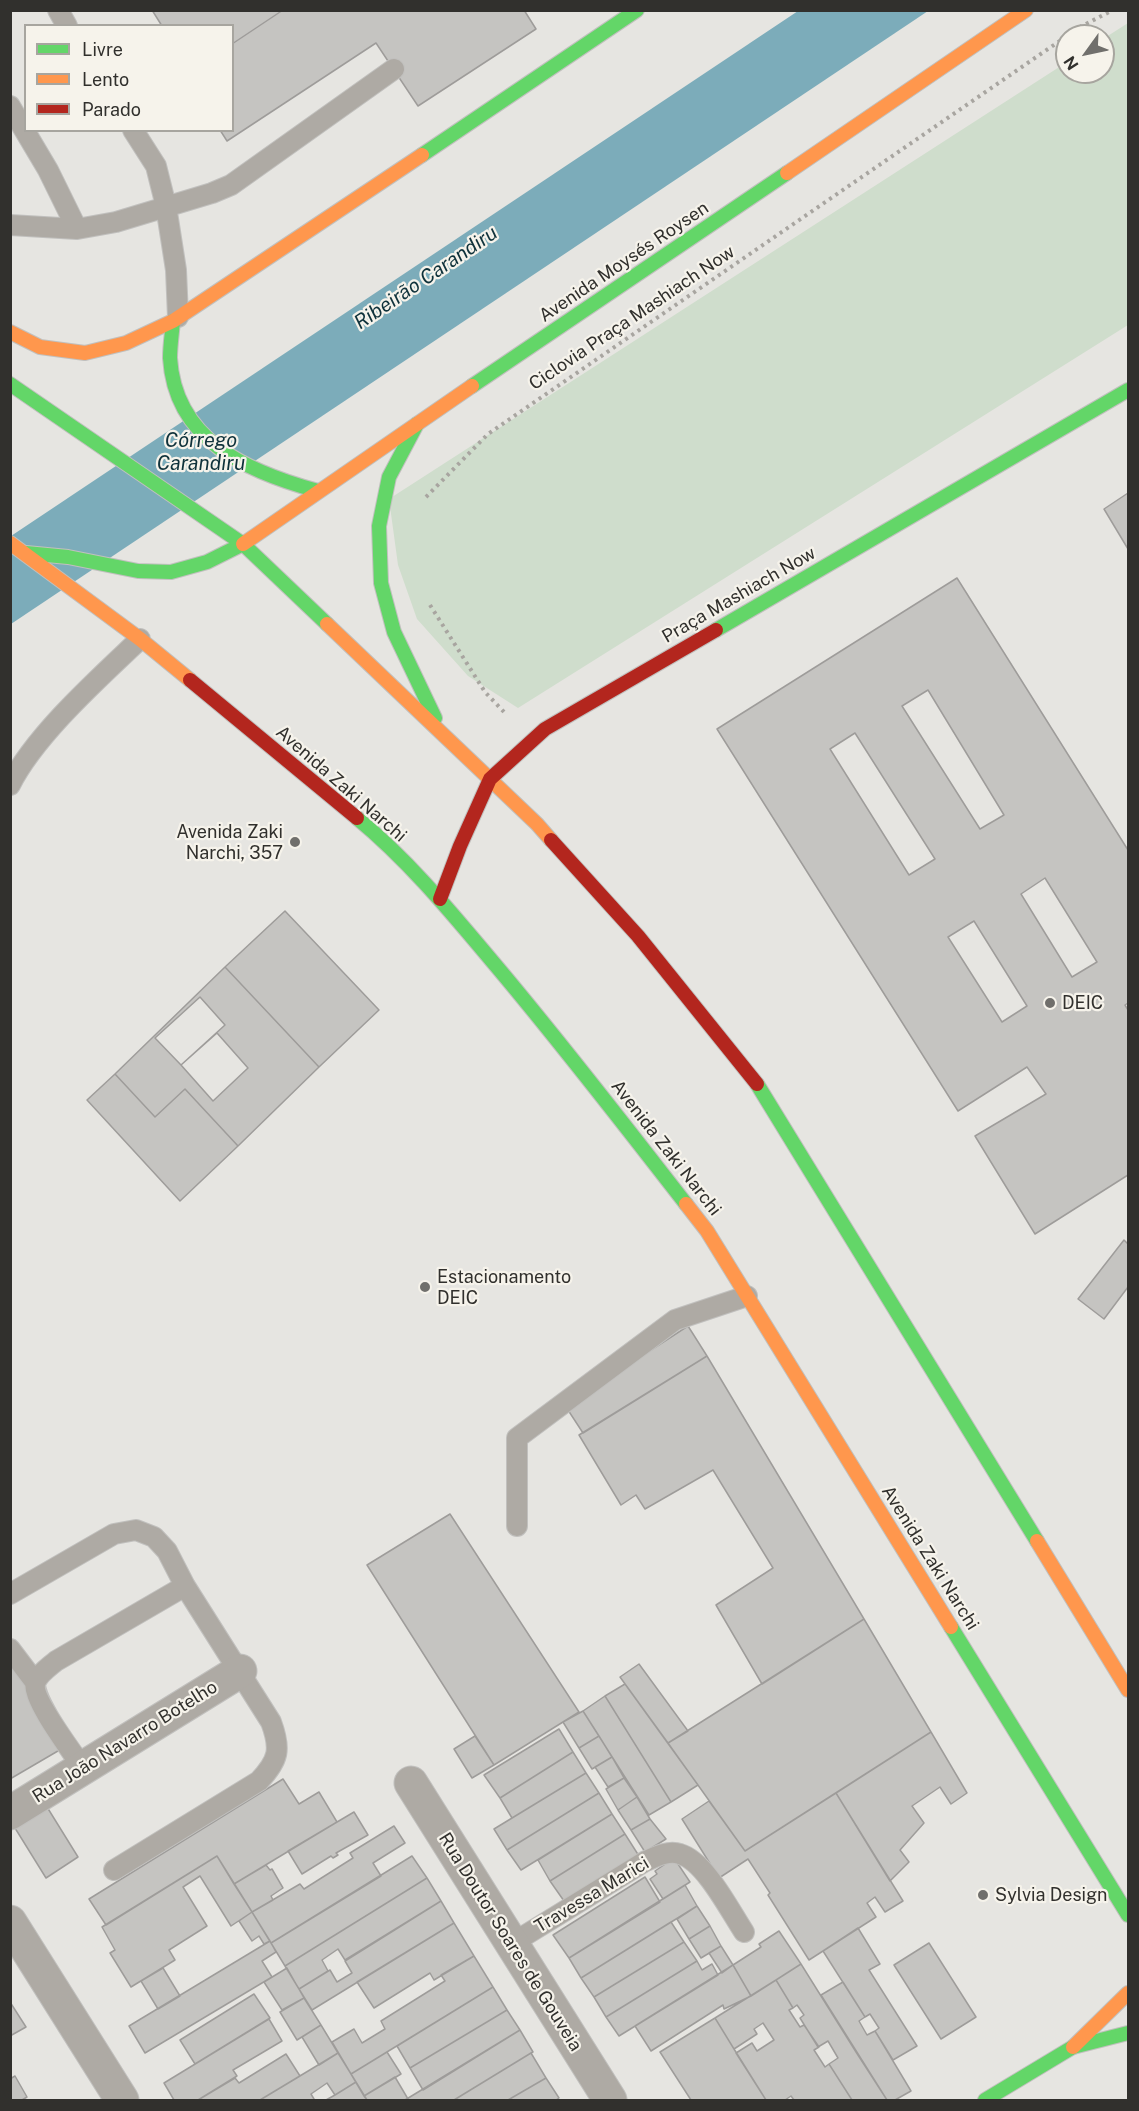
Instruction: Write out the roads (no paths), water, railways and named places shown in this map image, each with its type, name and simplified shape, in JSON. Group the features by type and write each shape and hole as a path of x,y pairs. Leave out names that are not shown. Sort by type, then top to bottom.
{"main road":[{"path":"10,332 40,347 85,353 126,343 176,319 637,10"},
{"name":"Avenida Moysés Roysen","path":"24,552 68,557 138,571 171,572 207,562 239,546 1026,10"},
{"path":"176,319 169,342 169,366 179,402 203,436 232,459 288,484 318,491"},
{"path":"10,384 206,518 239,546 537,824 638,936 764,1094 1128,1690"},
{"name":"Praça Mashiach Now","path":"440,899 460,846 490,779 544,729 1128,390"},
{"path":"417,424 389,477 379,526 381,583 394,632 442,733"},
{"name":"Avenida Zaki Narchi","path":"10,543 140,639 380,837 440,899 554,1034 707,1231 1128,1915"},
{"path":"1073,2048 1128,1993"},
{"path":"985,2100 1073,2048 1128,2033"}],"street":[{"name":"Rua João Navarro Botelho","path":"10,1813 240,1671"},
{"name":"Rua Doutor Soares de Gouveia","path":"411,1783 610,2100"},
{"path":"10,1922 122,2100"}],"lane":[{"path":"58,10 66,24"},
{"path":"10,225 77,229 116,222 212,193 231,185 394,69"},
{"path":"10,106 24,130"},
{"path":"25,132 48,170 77,229"},
{"path":"134,132 156,166 166,206 176,270 176,319"},
{"path":"10,786 16,774 48,732 96,680 140,639"},
{"path":"516,1526 517,1438 675,1320 747,1296"},
{"path":"10,1594 114,1534 136,1530 154,1537 167,1551 185,1586 271,1722 277,1739 277,1755 270,1769 259,1781 114,1870"},
{"path":"83,1768 41,1704 35,1691 35,1683 44,1670 56,1661 185,1586"},
{"path":"10,1649 35,1683"},
{"name":"Travessa Marici","path":"511,1944 644,1862 662,1855 679,1853 692,1860 705,1873 744,1932"}],"water":[{"name":"Córrego Carandiru","path":"798,11 928,11 11,624 11,536"}],"place":[{"name":"Avenida Zaki Narchi, 357","path":"295,842"},
{"name":"DEIC","path":"1050,1003"},
{"name":"Estacionamento DEIC","path":"425,1287"},
{"name":"Sylvia Design","path":"983,1895"}],"water label":[{"name":"Ribeirão Carandiru","path":"426,278"}]}
